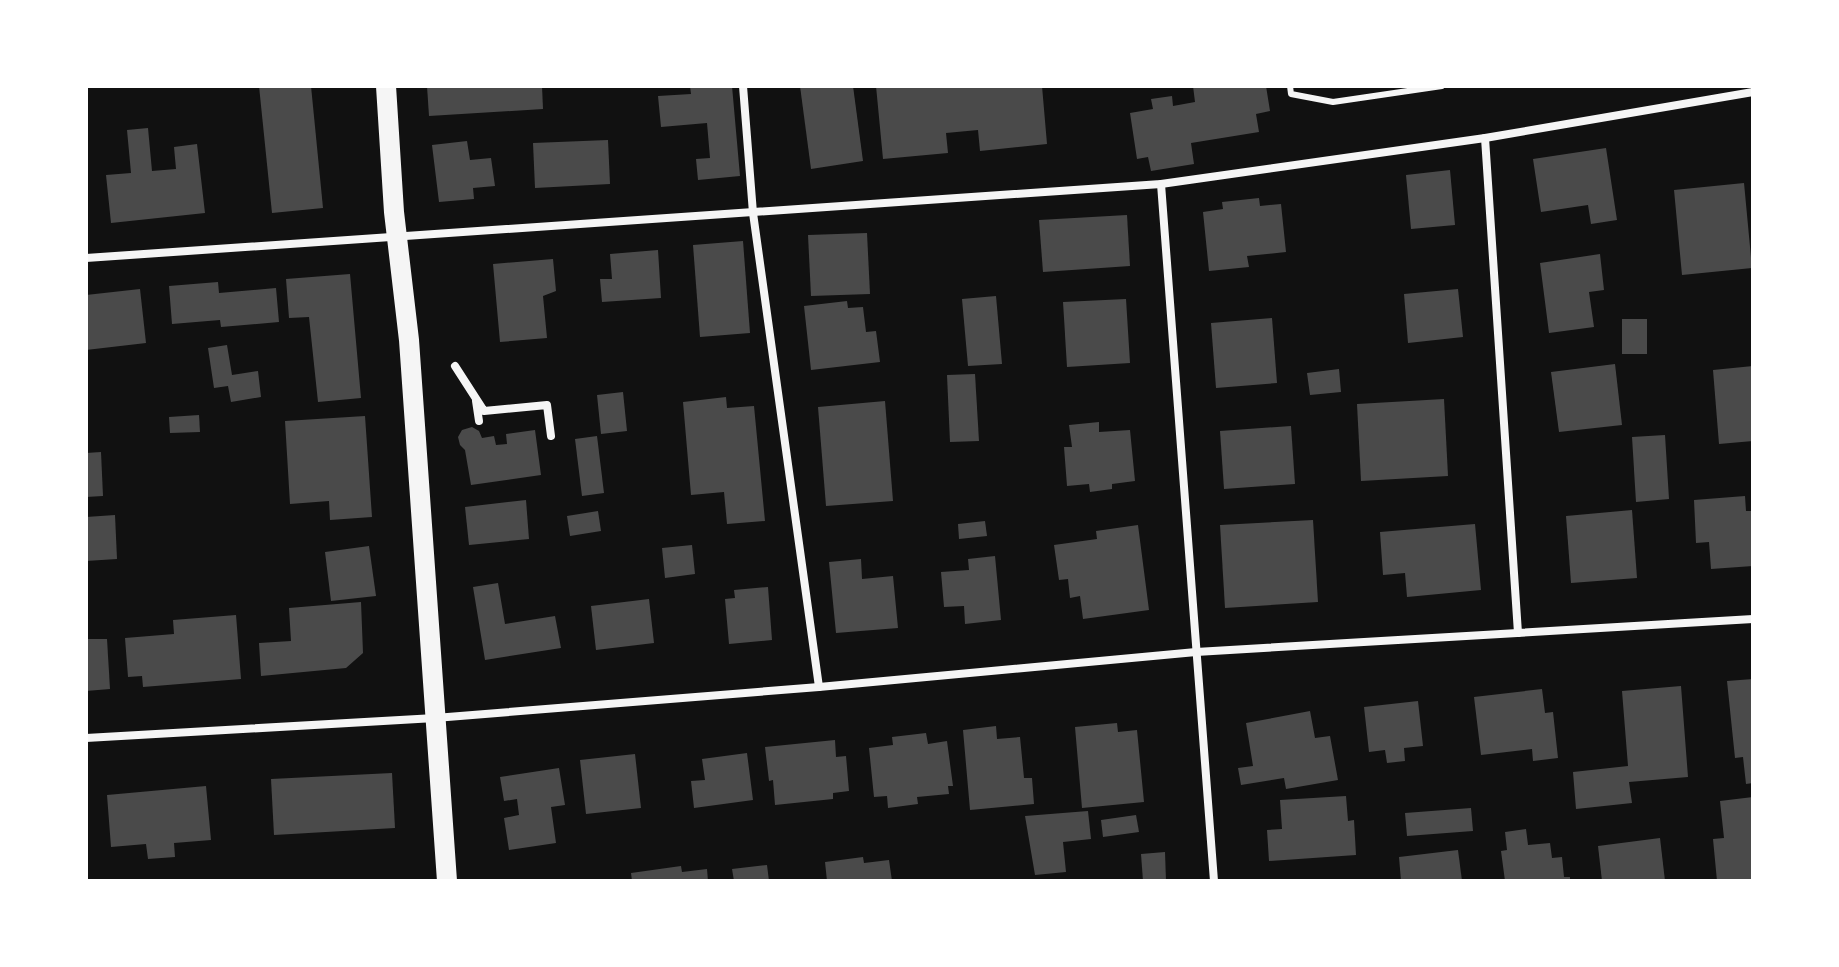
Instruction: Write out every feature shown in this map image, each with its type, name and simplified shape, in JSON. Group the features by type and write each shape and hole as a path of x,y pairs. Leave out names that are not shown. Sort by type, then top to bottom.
{"main road":[{"path":"386,86 397,236 409,340 447,881"}],"street":[{"path":"743,86 753,213 819,687"},
{"path":"86,258 1161,184 1485,138 1753,92"},
{"path":"1485,138 1518,633"},
{"path":"1161,184 1214,881"},
{"path":"455,366 484,411 547,405 551,436"},
{"path":"475,396 479,421"},
{"path":"86,738 435,718 1196,652 1753,619"}],"lane":[{"path":"1290,86 1291,94 1333,102 1442,86"}],"building":[{"path":"259,86 311,86 323,208 272,213"},
{"path":"427,86 542,86 543,109 429,116"},
{"path":"690,86 732,86 740,176 698,180 696,159 710,158 707,123 661,127 658,96 691,94"},
{"path":"800,86 853,86 863,161 811,169"},
{"path":"876,86 1042,86 1047,144 980,151 978,130 946,133 948,153 883,159"},
{"path":"1193,86 1266,86 1270,111 1256,114 1259,132 1191,143 1194,164 1151,171 1148,157 1137,159 1130,113 1153,109 1151,99 1172,96 1173,106 1195,102"},
{"path":"148,128 152,171 176,169 174,147 197,144 205,213 111,223 106,175 131,173 127,130"},
{"path":"608,140 610,184 535,188 533,143"},
{"path":"467,141 470,160 491,158 495,186 473,188 474,199 439,202 432,145"},
{"path":"1606,148 1617,220 1591,224 1588,205 1541,212 1533,159"},
{"path":"1450,170 1455,225 1411,229 1406,175"},
{"path":"1744,183 1752,268 1682,275 1674,190"},
{"path":"1259,198 1260,206 1281,204 1286,252 1247,256 1249,267 1209,271 1203,212 1223,209 1222,202"},
{"path":"1127,215 1130,266 1043,272 1039,220"},
{"path":"867,233 870,294 811,296 808,235"},
{"path":"743,241 750,333 700,337 693,245"},
{"path":"658,250 661,298 602,302 600,279 612,279 610,254"},
{"path":"1600,254 1604,290 1589,292 1594,327 1549,333 1540,263"},
{"path":"553,259 556,291 543,296 547,338 500,342 493,264"},
{"path":"350,274 361,398 318,402 309,317 289,318 286,279"},
{"path":"218,282 219,293 276,288 279,322 221,327 220,320 172,324 169,286"},
{"path":"140,289 146,343 86,350 86,295"},
{"path":"1458,289 1463,337 1408,343 1404,294"},
{"path":"996,296 1002,364 968,366 962,299"},
{"path":"1126,299 1130,363 1067,367 1063,302"},
{"path":"847,301 848,308 863,307 866,332 876,331 880,362 811,370 804,306"},
{"path":"1272,318 1277,383 1216,388 1211,323"},
{"path":"1622,319 1647,319 1647,354 1622,354"},
{"path":"227,345 232,375 258,371 261,397 231,402 228,386 214,388 208,348"},
{"path":"1615,364 1622,425 1559,432 1551,372"},
{"path":"1753,366 1753,441 1719,444 1713,370"},
{"path":"1339,369 1341,392 1310,395 1307,373"},
{"path":"975,374 979,441 950,442 947,375"},
{"path":"623,392 627,431 601,434 597,395"},
{"path":"726,397 727,408 754,406 765,521 727,524 724,492 691,495 683,402"},
{"path":"1444,399 1448,476 1361,481 1357,404"},
{"path":"885,401 893,501 826,506 818,407"},
{"path":"199,415 200,432 170,433 169,417"},
{"path":"365,416 372,517 330,520 329,501 290,504 285,421"},
{"path":"1099,422 1099,432 1130,430 1135,481 1112,484 1112,489 1090,492 1089,484 1067,486 1064,447 1072,447 1069,425"},
{"path":"1291,426 1295,484 1224,489 1220,431"},
{"path":"472,427 479,431 482,438 494,436 496,445 507,444 506,434 535,430 541,475 471,485 465,450 458,437 462,430"},
{"path":"1665,435 1669,499 1636,502 1632,437"},
{"path":"597,436 604,493 582,496 575,439"},
{"path":"101,452 103,496 86,497 86,453"},
{"path":"1745,496 1746,511 1753,511 1753,566 1711,569 1709,542 1696,543 1694,500"},
{"path":"526,500 529,539 469,545 465,507"},
{"path":"1632,510 1637,578 1571,583 1566,516"},
{"path":"598,511 601,531 570,536 567,516"},
{"path":"115,515 117,559 86,561 86,517"},
{"path":"1313,520 1318,602 1225,608 1220,525"},
{"path":"985,521 987,536 959,539 958,524"},
{"path":"1475,524 1481,590 1407,597 1405,573 1383,575 1380,532"},
{"path":"1138,525 1149,610 1083,619 1080,596 1070,598 1068,579 1059,580 1054,545 1097,539 1096,531"},
{"path":"692,545 695,574 665,578 662,548"},
{"path":"369,546 376,596 331,601 325,552"},
{"path":"995,556 1001,620 965,624 964,606 944,607 941,572 969,570 968,559"},
{"path":"861,559 862,579 893,576 898,628 836,633 829,562"},
{"path":"498,583 505,624 555,616 561,648 485,660 473,587"},
{"path":"768,587 772,640 729,644 725,599 735,598 734,590"},
{"path":"649,599 654,643 596,650 591,606"},
{"path":"361,602 363,653 346,668 261,676 259,643 291,641 289,608"},
{"path":"236,615 241,679 143,687 142,676 128,677 125,638 174,634 173,620"},
{"path":"86,639 107,639 110,689 86,691"},
{"path":"1753,679 1753,783 1746,784 1743,757 1735,758 1727,681"},
{"path":"1681,686 1688,777 1629,782 1632,803 1576,809 1573,772 1628,766 1622,691"},
{"path":"1542,689 1545,713 1553,712 1558,758 1533,761 1532,749 1481,755 1474,697"},
{"path":"1418,701 1423,746 1404,748 1405,761 1387,763 1385,750 1369,752 1364,707"},
{"path":"1310,711 1315,738 1330,736 1338,780 1286,789 1284,778 1241,785 1238,768 1253,766 1246,723"},
{"path":"1117,723 1118,732 1137,730 1144,802 1082,808 1075,727"},
{"path":"996,726 997,739 1020,737 1024,778 1032,778 1034,804 970,810 963,730"},
{"path":"926,733 928,744 947,741 953,786 948,786 949,794 917,797 918,804 888,808 887,796 874,797 869,748 893,745 892,737"},
{"path":"835,740 836,757 846,756 849,791 833,793 833,799 775,805 765,747"},
{"path":"747,753 753,800 694,808 691,781 705,780 702,759"},
{"path":"635,754 641,808 586,814 580,760"},
{"path":"559,768 565,805 551,807 556,843 509,850 504,818 519,815 517,799 504,801 500,777"},
{"path":"392,773 395,828 274,835 271,779"},
{"path":"206,786 211,840 174,843 175,857 148,859 146,844 111,847 107,795"},
{"path":"1346,796 1348,821 1354,820 1356,855 1269,861 1267,830 1282,829 1280,800"},
{"path":"1753,797 1753,881 1717,881 1713,839 1724,838 1720,801"},
{"path":"1471,808 1473,831 1407,836 1405,813"},
{"path":"1088,811 1091,839 1063,842 1066,872 1035,875 1025,816"},
{"path":"1136,815 1139,832 1103,837 1101,820"},
{"path":"1526,829 1528,845 1550,843 1552,858 1562,857 1564,877 1570,877 1570,881 1505,881 1501,851 1507,850 1505,832"},
{"path":"1660,838 1665,881 1602,881 1598,846"},
{"path":"1458,850 1462,881 1401,881 1399,857"},
{"path":"1165,852 1166,881 1143,881 1141,854"},
{"path":"863,857 864,863 889,860 892,881 827,881 825,862"},
{"path":"767,865 769,881 734,881 732,869"},
{"path":"681,866 682,872 707,869 708,881 632,881 631,873"}]}
